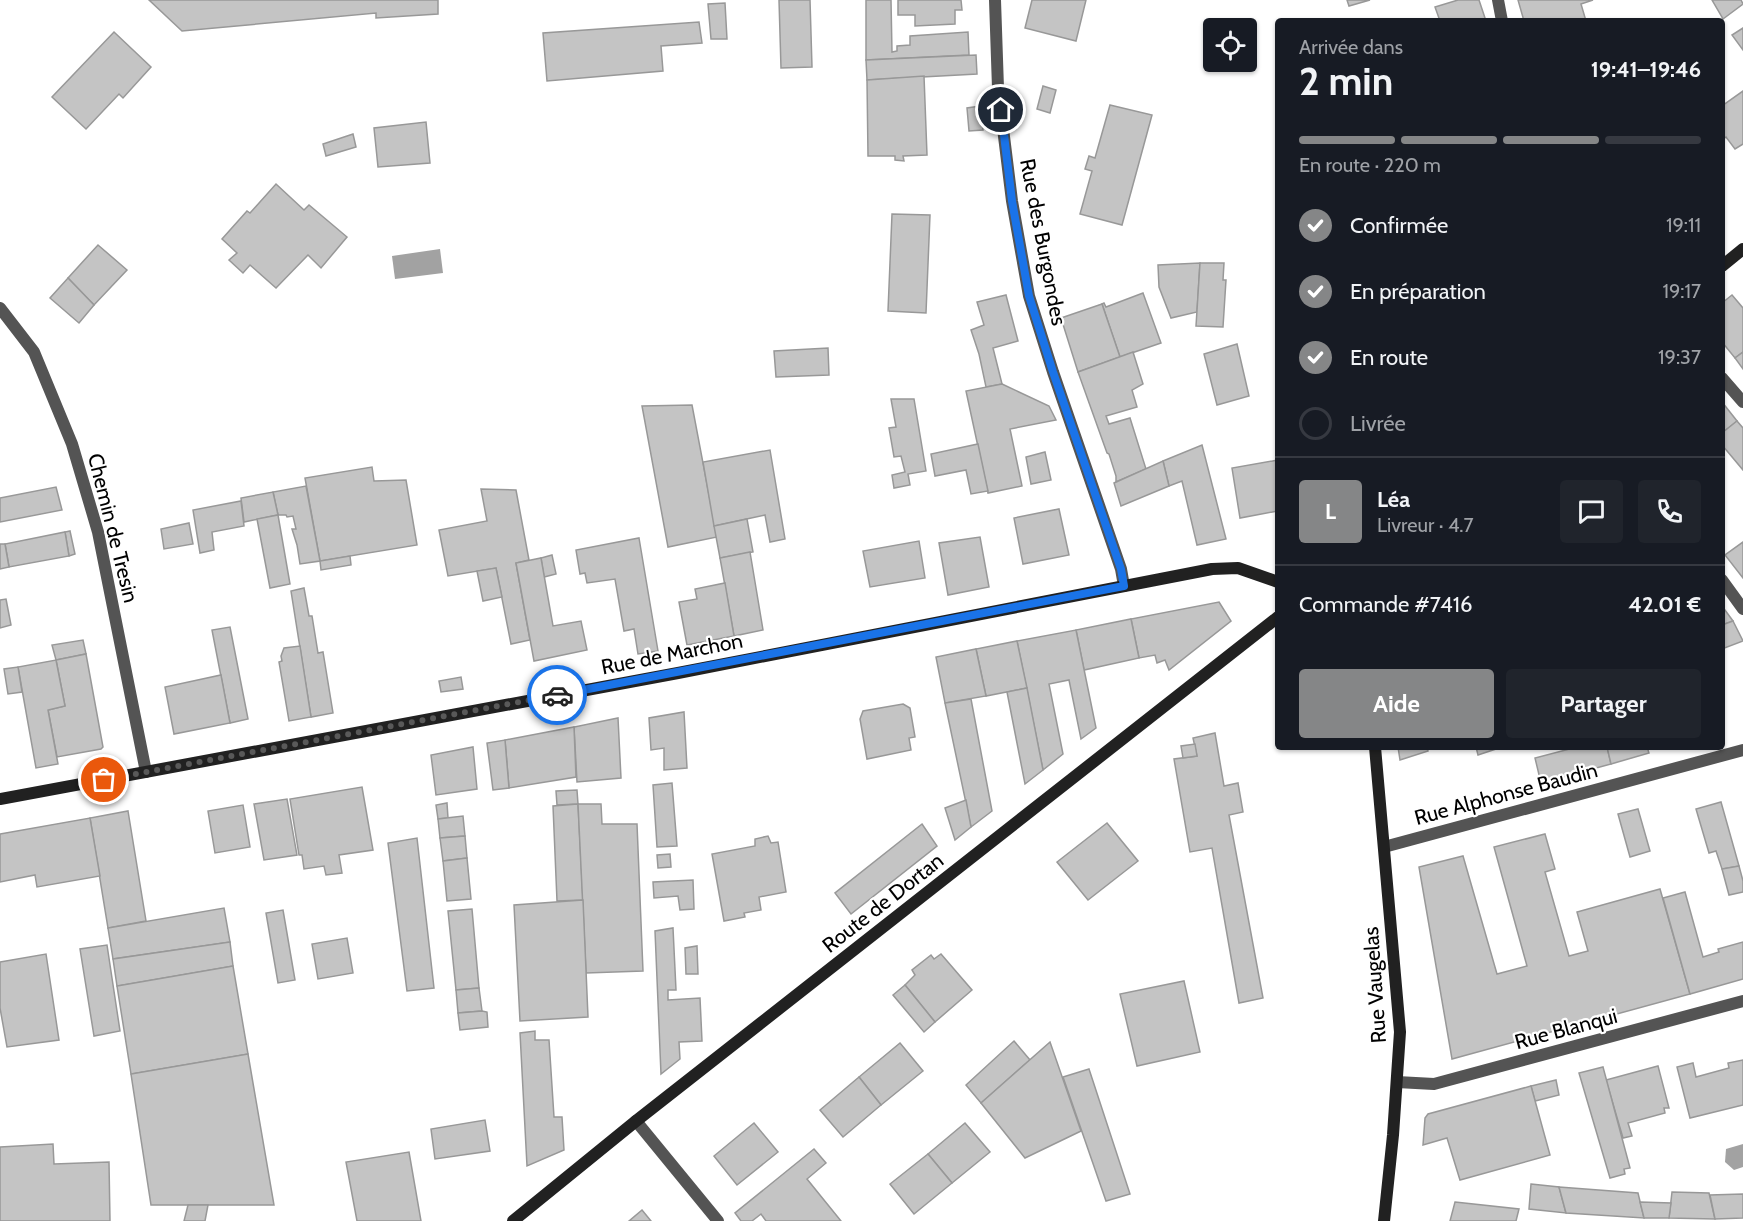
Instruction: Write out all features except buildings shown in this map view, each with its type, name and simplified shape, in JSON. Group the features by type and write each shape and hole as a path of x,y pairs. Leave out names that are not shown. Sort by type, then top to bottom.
{"main road":[{"path":"1725,264 1743,249"},
{"name":"Rue de Marchon","path":"0,799 711,666 1212,569 1238,568 1275,581"},
{"name":"Route de Dortan","path":"513,1221 636,1121 1275,621"},
{"name":"Rue Vaugelas","path":"1375,750 1400,1032 1384,1221"}],"street":[{"name":"Rue des Burgondes","path":"995,0 998,88 1012,201 1029,296 1121,569 1124,586"},
{"path":"1498,0 1501,18"},
{"name":"Chemin de Tresin","path":"0,308 34,352 72,444 98,532 146,772"},
{"path":"1725,381 1743,402"},
{"path":"1725,584 1743,609"},
{"name":"Rue Alphonse Baudin","path":"1384,847 1743,750"},
{"name":"Rue Blanqui","path":"1397,1082 1434,1084 1743,1001"},
{"path":"636,1121 718,1221"}],"shaded area":[{"path":"440,249 443,273 395,279 392,256"},
{"path":"1743,1144 1743,1167 1734,1170 1725,1162 1726,1149"}],"way so far":[{"path":"104,780 557,695"}],"route":[{"path":"557,695 1124,586 1121,569 1029,296 1012,201 1001,110"}]}
